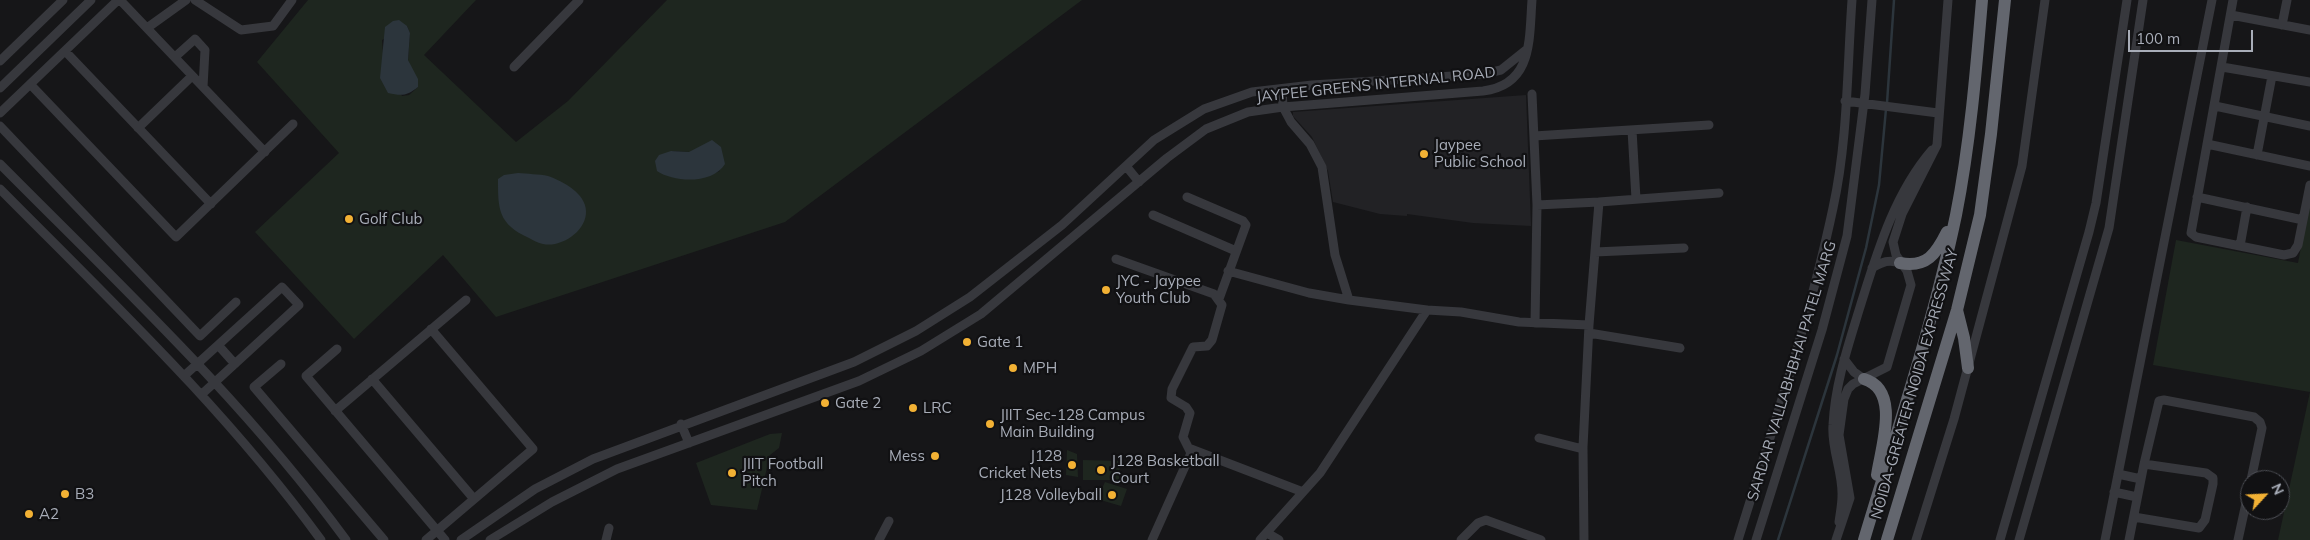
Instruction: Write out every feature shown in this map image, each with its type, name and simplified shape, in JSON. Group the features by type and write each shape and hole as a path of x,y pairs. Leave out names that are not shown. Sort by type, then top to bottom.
{"highway":[{"name":"NOIDA-GREATER NOIDA EXPRESSWAY","path":"1864,540 1934,303 1956,216 1971,131 1982,0"},
{"name":"NOIDA-GREATER NOIDA EXPRESSWAY","path":"1887,540 1957,310 1980,215 1992,134 2005,0"},
{"path":"1900,264 1912,266 1926,262 1940,245 1956,216"},
{"path":"1957,310 1964,338 1968,368"},
{"path":"1864,379 1878,386 1883,394 1887,418 1873,509"}],"street":[{"path":"0,61 63,0"},
{"path":"0,88 91,0"},
{"path":"0,113 119,0 265,152"},
{"path":"147,28 186,0"},
{"path":"195,0 241,30 273,26 292,0"},
{"path":"514,67 579,0"},
{"name":"JAYPEE GREENS INTERNAL ROAD","path":"490,540 552,502 617,469 859,381 921,351 981,314 1139,182 1206,129 1248,112 1283,107 1498,89 1511,82 1521,69 1526,50 1532,0"},
{"name":"SARDAR VALLABHBHAI PATEL MARG","path":"1738,540 1810,305 1834,206 1846,101 1852,0"},
{"name":"SARDAR VALLABHBHAI PATEL MARG","path":"1756,540 1822,330 1847,236 1868,104 1872,0"},
{"path":"1900,264 1893,248 1893,242 1902,214 1937,145 1948,0"},
{"path":"1916,540 1968,368 2022,166 2045,0"},
{"path":"2000,540 2092,222 2127,0"},
{"path":"2019,540 2109,228 2144,0"},
{"path":"2105,540 2212,0"},
{"path":"2233,0 2198,197 2190,230 2192,236 2284,254 2294,253 2298,245 2310,185"},
{"path":"2282,25 2286,0"},
{"path":"2231,15 2310,30"},
{"path":"175,58 195,38 205,50 203,87"},
{"name":"JAYPEE GREENS INTERNAL ROAD","path":"461,540 543,484 593,459 680,424 854,362 916,331 970,297 1062,225 1154,140 1204,109 1252,92 1484,74 1501,70 1526,50"},
{"path":"65,51 211,204"},
{"path":"2222,67 2310,82"},
{"path":"138,128 192,76"},
{"path":"2257,155 2272,76"},
{"path":"30,84 176,237 293,124"},
{"path":"1282,89 1283,107 1291,122 1310,144 1322,167 1335,255 1349,300"},
{"path":"1532,94 1537,205 1535,323"},
{"path":"1846,101 1938,113"},
{"path":"2215,106 2310,126"},
{"path":"1534,136 1709,125"},
{"path":"0,126 200,336 236,302"},
{"path":"1632,130 1636,199"},
{"path":"2207,144 2310,166"},
{"path":"1836,540 1842,495 1833,424 1835,394 1872,268 1891,218 1922,162 1937,145"},
{"path":"0,164 215,382 307,486 346,540"},
{"path":"1126,166 1139,182"},
{"path":"0,189 202,394 290,497 321,540"},
{"path":"1537,205 1719,193"},
{"path":"1188,197 1245,222 1246,226 1219,299 1222,311 1212,340 1207,346 1197,346 1190,351 1170,395 1173,401 1186,407 1190,413 1182,437 1183,441 1191,450 1303,492"},
{"path":"2198,197 2303,220"},
{"path":"1584,540 1584,449 1589,329 1599,202"},
{"path":"2240,246 2247,207"},
{"path":"1153,215 1236,250"},
{"path":"1595,252 1684,248"},
{"path":"1116,259 1208,291 1219,299"},
{"path":"1836,540 1850,498 1840,451 1840,417 1848,389 1882,371 1891,361 1911,285 1907,271 1900,264 1891,260 1884,261 1872,268"},
{"path":"1228,271 1308,293 1349,300 1427,310 1461,312 1502,320 1589,329 1680,348"},
{"path":"185,376 282,287 299,305 202,394"},
{"path":"336,411 466,300"},
{"path":"1278,540 1264,537 1320,473 1427,310"},
{"path":"426,540 533,448 431,329"},
{"path":"218,345 235,364"},
{"path":"337,349 306,376 445,540"},
{"path":"1844,359 1854,372 1864,379"},
{"path":"281,364 254,387 384,540"},
{"path":"372,379 474,499"},
{"path":"2130,540 2137,497 2156,406 2159,401 2164,400 2254,417 2260,422 2261,434 2253,470"},
{"path":"680,424 689,442"},
{"path":"1539,438 1584,449"},
{"path":"1152,540 1190,459 1191,450"},
{"path":"2134,518 2199,528 2205,520 2213,484 2212,478 2206,473 2144,464"},
{"path":"2118,474 2141,479"},
{"path":"2114,492 2137,497"},
{"path":"879,540 888,520"},
{"path":"1461,540 1478,523 1486,520 1541,540"},
{"path":"2238,540 2242,520"},
{"path":"606,540 609,528"}],"shaded area":[{"path":"308,0 476,0 424,55 516,142 568,101 667,0 1082,0 785,222 496,317 443,255 354,339 255,232 339,153 257,62","holes":["407,26 410,33 408,60 418,87 409,95 402,96 383,53 382,40","671,151 690,152 720,171 704,177 686,179"]},
{"path":"399,20 407,26 410,33 408,60 418,79 418,87 407,94 401,95 388,93 380,78 385,27 393,21"},
{"name":"Jaypee Public School","path":"1526,95 1531,226 1473,223 1407,214 1407,216 1380,214 1333,202 1328,171 1312,137 1293,116 1293,112"},
{"path":"712,140 721,147 725,164 712,175 693,180 674,178 657,171 655,161 659,155 671,151 689,152"},
{"path":"518,173 548,176 567,185 578,194 585,205 586,211 582,225 572,237 550,245 543,244 519,233 511,227 502,214 500,207 498,179 504,175"},
{"path":"2310,199 2310,392 2153,365 2176,240 2298,263"},
{"path":"2310,392 2310,540 2278,540 2282,520 2290,520 2290,484"},
{"name":"JIIT Football Pitch","path":"782,433 779,448 770,455 757,510 711,505 696,463 770,434"},
{"name":"J128 Cricket Nets","path":"1067,450 1077,454 1078,477 1066,475"},
{"name":"J128 Basketball Court","path":"1083,460 1120,461 1119,480 1083,480"},
{"name":"J128 Volleyball","path":"1105,482 1127,489 1121,506 1097,499"}],"waterway":[{"path":"1887,103 1894,0"},
{"path":"1778,540 1837,355 1866,248 1879,185 1886,109"}],"place":[{"name":"Jaypee Public School","path":"1424,154"},
{"name":"Golf Club","path":"349,219"},
{"name":"JYC - Jaypee Youth Club","path":"1106,290"},
{"name":"Gate 1","path":"967,342"},
{"name":"MPH","path":"1013,368"},
{"name":"Gate 2","path":"825,403"},
{"name":"LRC","path":"913,408"},
{"name":"JIIT Sec-128 Campus Main Building","path":"990,424"},
{"name":"Mess","path":"935,456"},
{"name":"J128 Cricket Nets","path":"1072,465"},
{"name":"J128 Basketball Court","path":"1101,470"},
{"name":"JIIT Football Pitch","path":"732,473"},
{"name":"B3","path":"65,494"},
{"name":"J128 Volleyball","path":"1112,495"},
{"name":"A2","path":"29,514"}]}
